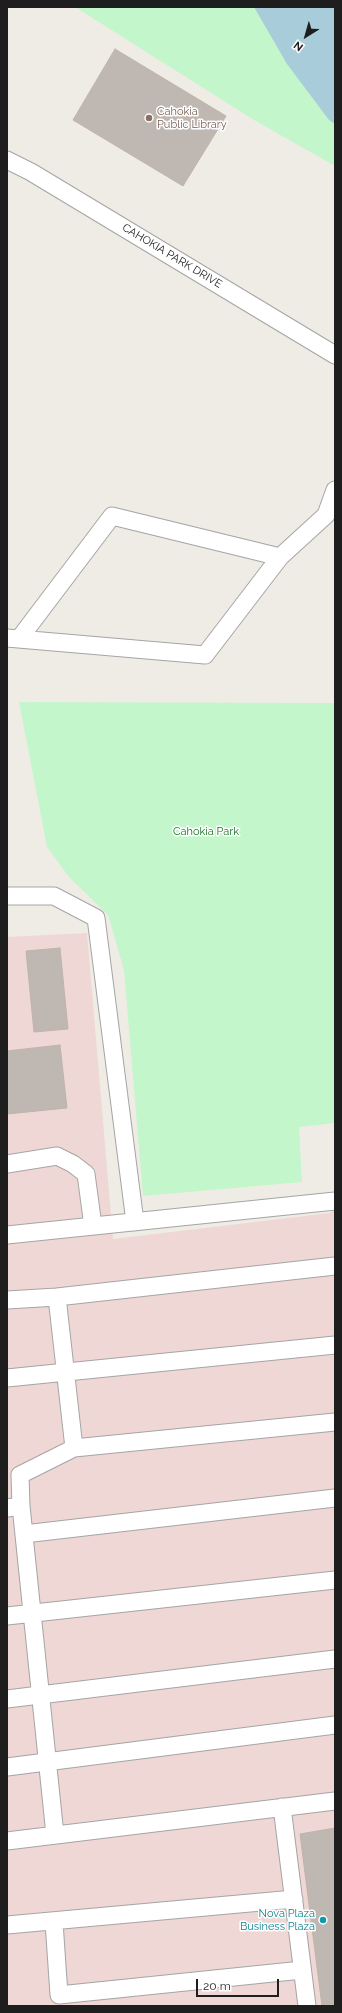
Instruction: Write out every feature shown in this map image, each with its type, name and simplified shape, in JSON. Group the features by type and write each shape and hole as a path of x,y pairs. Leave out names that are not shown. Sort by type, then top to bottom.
{"lane":[{"name":"CAHOKIA PARK DRIVE","path":"7,160 31,172 335,355"},
{"path":"13,638 205,655 280,557 326,515 335,490"},
{"path":"13,638 112,516 280,557"},
{"path":"7,896 54,896 96,918 135,1222"},
{"path":"7,1164 57,1156 73,1164 86,1174 93,1226"},
{"path":"7,1235 335,1201"},
{"path":"7,1300 57,1297 335,1266"},
{"path":"57,1297 74,1448"},
{"path":"7,1378 335,1345"},
{"path":"55,1835 24,1534 14,1507 20,1475 74,1448 335,1422"},
{"path":"24,1534 335,1498"},
{"path":"7,1616 335,1580"},
{"path":"7,1699 335,1659"},
{"path":"7,1768 335,1725"},
{"path":"7,1841 335,1801"},
{"path":"282,1807 307,2006"},
{"path":"7,1925 54,1922 294,1899"},
{"path":"54,1922 59,2000 302,1970"}],"shaded area":[{"path":"87,933 113,1239 330,1213 335,1206 335,2006 7,2006 7,937"}],"green space":[{"path":"75,7 335,7 335,166 254,120"},
{"name":"Cahokia Park","path":"19,702 335,703 335,1123 299,1127 302,1182 143,1196 124,970 108,915 69,877 47,847"}],"water":[{"path":"254,7 335,7 335,124 329,120 287,64"}],"building":[{"name":"Cahokia Public Library","path":"115,49 226,116 183,186 73,120"},
{"path":"60,948 68,1029 34,1032 26,951"},
{"path":"60,1045 67,1108 7,1114 7,1051"},
{"name":"Nova Plaza Business Plaza","path":"335,1828 335,2006 322,2006 300,1834"}],"place":[{"name":"Cahokia Public Library","path":"149,118"},
{"name":"Nova Plaza Business Plaza","path":"323,1920"}]}
